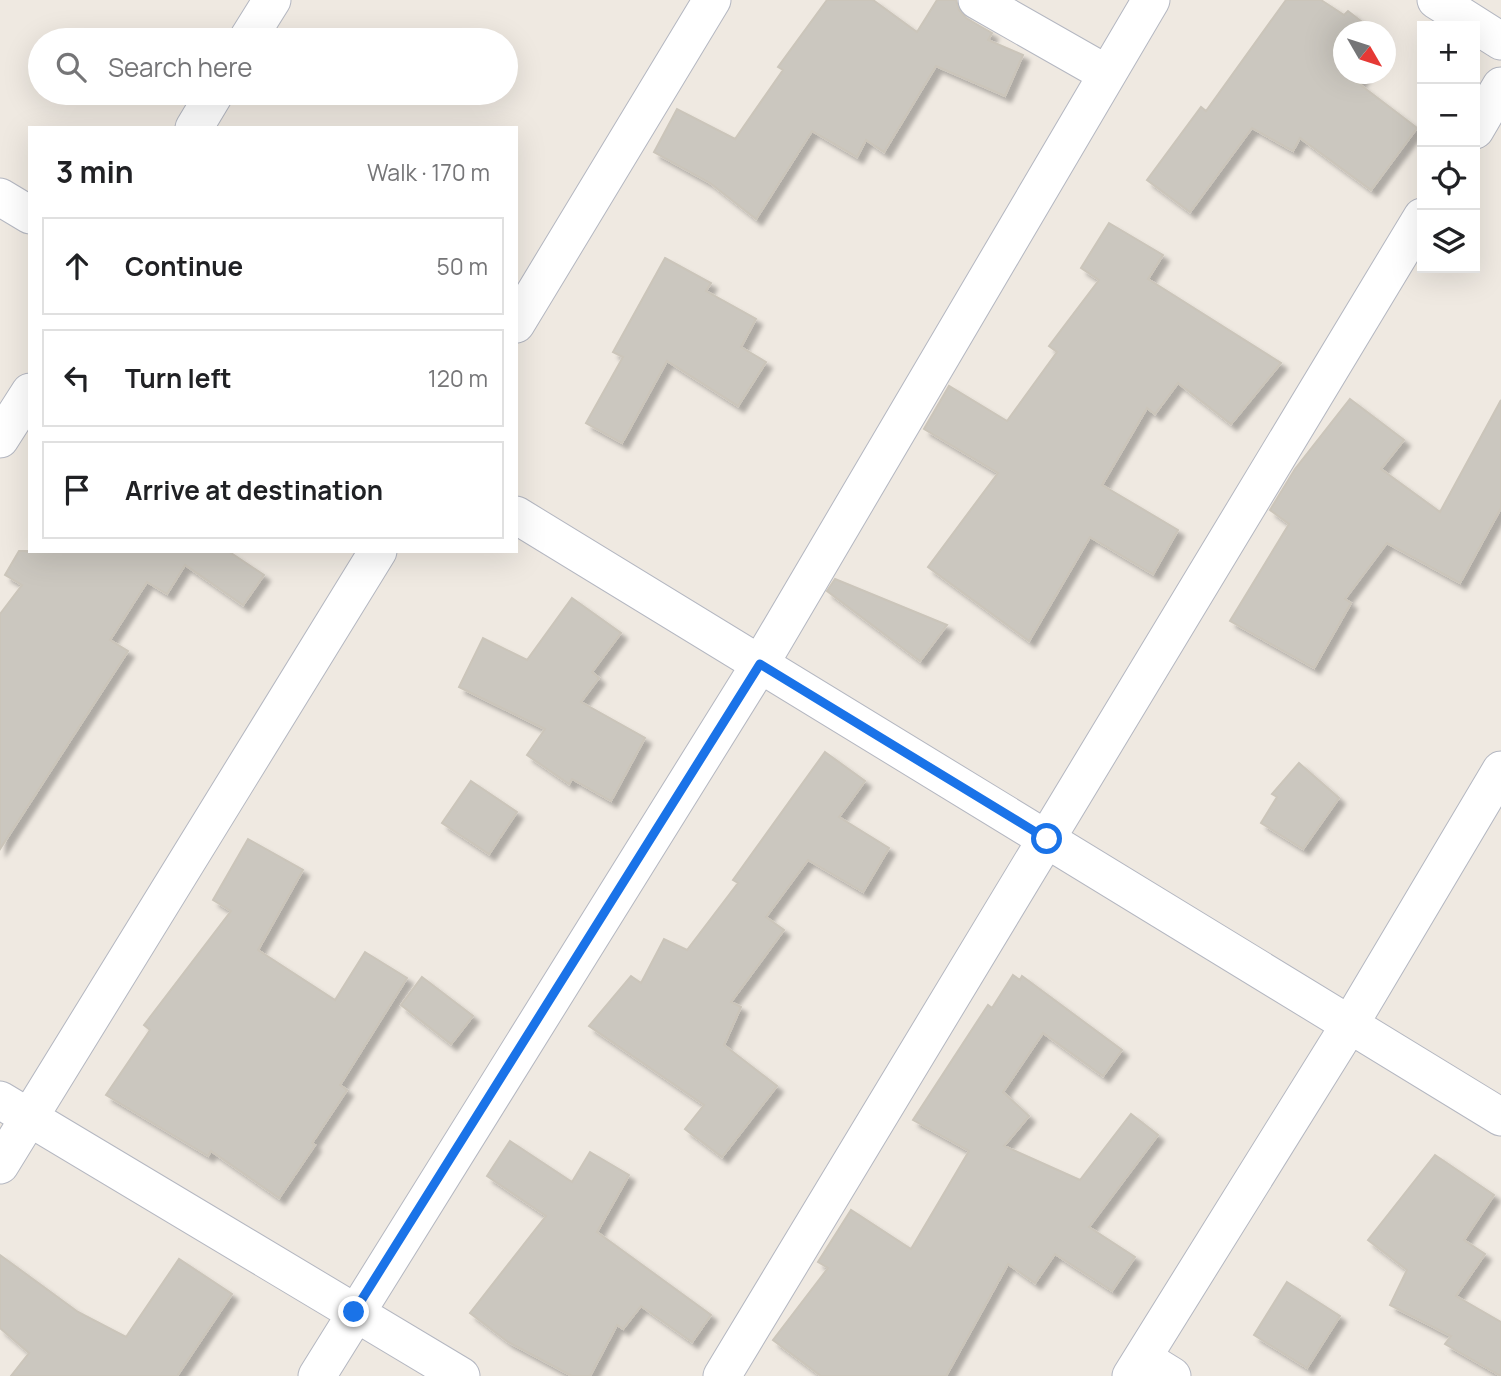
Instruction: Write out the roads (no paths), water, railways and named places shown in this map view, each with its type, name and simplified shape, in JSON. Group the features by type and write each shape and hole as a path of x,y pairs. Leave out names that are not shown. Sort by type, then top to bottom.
{"street":[{"path":"254,28 272,0"},
{"path":"518,321 712,0"},
{"path":"977,0 1107,74"},
{"path":"317,1376 354,1312 760,664 1151,0"},
{"path":"1436,0 1501,41"},
{"path":"1480,122 1501,86"},
{"path":"195,126 208,105"},
{"path":"0,197 28,214"},
{"path":"722,1376 1417,225"},
{"path":"0,439 28,395"},
{"path":"518,516 1501,1117"},
{"path":"0,1165 15,1109 377,553"},
{"path":"1149,1370 1501,770"},
{"path":"15,1109 461,1376"}]}
